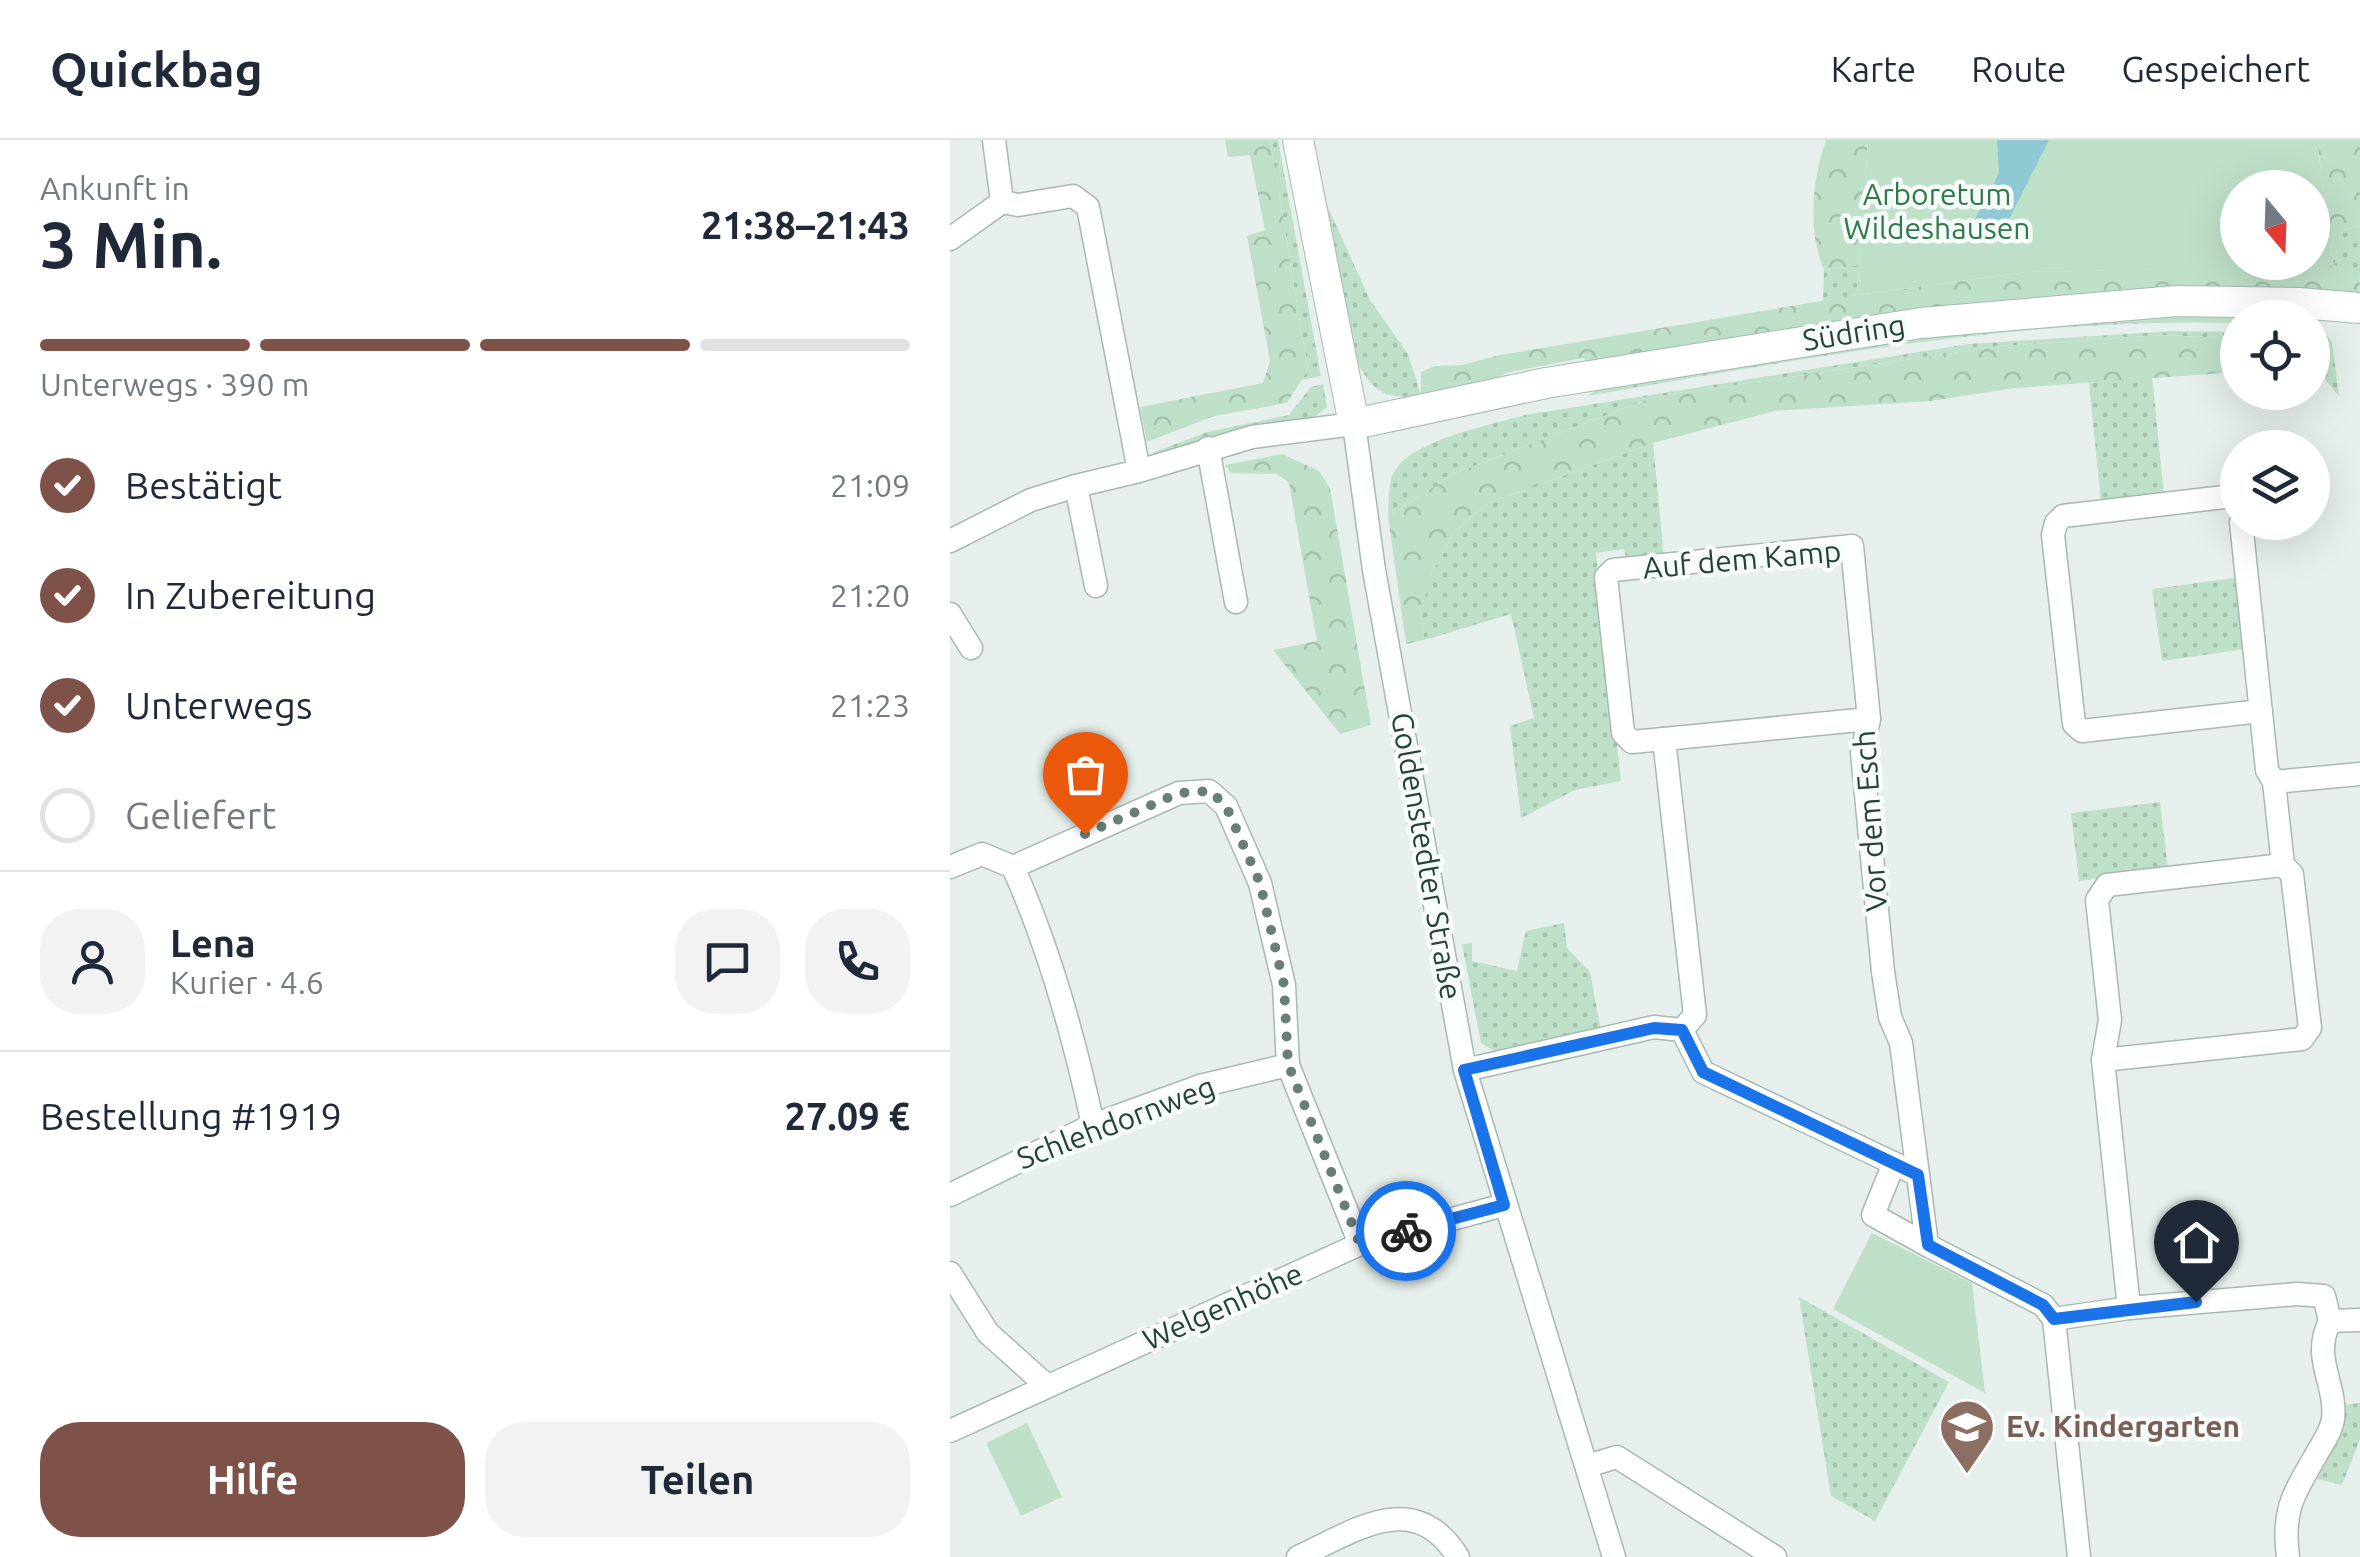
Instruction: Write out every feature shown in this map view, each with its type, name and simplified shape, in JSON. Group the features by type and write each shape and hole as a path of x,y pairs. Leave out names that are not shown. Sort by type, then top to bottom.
{"main road":[{"name":"Goldenstedter Straße","path":"1298,140 1354,424"},
{"name":"Südring","path":"1354,424 1546,383 1921,323 2176,301 2360,308"}],"street":[{"path":"994,140 1002,202"},
{"path":"950,239 1002,202 1018,205 1073,196 1088,208 1139,472"},
{"path":"950,541 1031,500 1076,486 1139,472 1252,437 1354,424"},
{"name":"Goldenstedter Straße","path":"1354,424 1374,570 1464,1070 1614,1557"},
{"path":"1208,448 1236,602"},
{"path":"1076,486 1096,586"},
{"path":"2220,497 2063,516 2056,523 2053,535 2074,724 2082,731 2261,711"},
{"path":"2103,1060 2302,1039 2310,1028 2292,874 2284,864 2274,782 2267,770 2244,540"},
{"name":"Auf dem Kamp","path":"1664,739 1632,742 1623,733 1606,576 1613,570 1852,546 1870,718"},
{"path":"950,614 971,648"},
{"name":"Vor dem Esch","path":"1664,739 1870,718 1862,753 1883,972 1890,1017 1900,1043 1928,1245"},
{"path":"1664,739 1695,1015 1682,1030"},
{"path":"2274,782 2360,774"},
{"path":"950,867 982,854 1014,866 1179,793 1210,791 1226,806 1260,883 1284,985 1288,1064 1360,1244"},
{"path":"2129,1308 2103,1060 2110,1020 2097,900 2107,885 2284,864"},
{"path":"1014,866 1058,986 1093,1126"},
{"path":"1464,1070 1654,1028 1682,1030"},
{"path":"1682,1030 1703,1072 1918,1175"},
{"name":"Schlehdornweg","path":"950,1195 1093,1126 1200,1086 1288,1064"},
{"path":"1894,1163 1873,1216 2043,1305 2054,1319 2079,1557"},
{"name":"Welgenhöhe","path":"950,1431 1360,1244 1504,1205"},
{"path":"950,1273 988,1333 1046,1385"},
{"path":"2054,1319 2129,1308 2298,1294 2324,1296 2330,1321 2321,1339 2333,1418 2295,1492 2284,1526 2288,1557"},
{"path":"2330,1321 2360,1320"},
{"path":"1587,1466 1617,1457 1775,1557"},
{"path":"1298,1557 1380,1520 1403,1517 1439,1533 1458,1557"}],"green space":[{"path":"1225,140 1270,140 1308,370 1287,403 1214,416 1147,442 1140,407 1263,383 1270,361 1247,236 1265,230 1250,155 1228,157"},
{"path":"1270,140 1278,140 1321,376 1301,380 1308,370"},
{"path":"1307,140 1314,140 1327,205 1370,300 1408,354 1421,395 1383,392 1357,363"},
{"path":"1826,140 1868,140 1859,265 1824,270 1815,238 1813,205"},
{"name":"Arboretum Wildeshausen","path":"1868,140 2317,140 2321,170 2220,170 2220,268 2027,272 1857,295"},
{"path":"2317,140 2360,140 2360,226 2343,230 2334,265 2359,272 2360,293 2309,288 2092,296 1593,366 1583,358 1421,395 1421,372 1435,366 1462,365 1500,355 1857,295 2027,272 2220,268 2220,280 2330,280 2330,170 2321,170"},
{"path":"2360,226 2360,287 2359,272 2333,266 2343,230"},
{"path":"1859,265 1857,295 1823,302 1824,270"},
{"path":"2180,316 2220,317 2220,323 2074,327 1911,343 1587,396 1610,383 1963,329"},
{"path":"2172,331 2220,332 2220,338 2164,335 2000,346 1654,397 1453,474 1388,517 1392,477 1400,464 1450,436 1525,415 1969,344"},
{"path":"2164,335 2220,338 2220,373 2015,388 1931,401 1775,411 1653,443 1488,503 1455,531 1431,574 1421,610 1424,640 1406,644 1388,517 1453,474 1654,397 2000,346"},
{"path":"2330,339 2332,342 2339,396 2330,385"},
{"path":"2152,376 2164,495 2101,502 2089,383"},
{"path":"1323,384 1327,407 1316,416 1209,438 1159,457 1152,453 1207,432 1289,415 1311,387"},
{"path":"1653,443 1664,558 1627,562 1624,549 1596,553 1621,781 1575,790 1521,818 1510,726 1534,718 1511,614 1424,640 1421,610 1431,574 1455,531 1488,503"},
{"path":"1282,454 1319,471 1330,488 1371,725 1340,734 1273,650 1317,641 1289,483 1277,474 1231,473 1225,465"},
{"path":"2235,578 2245,649 2162,661 2152,589"},
{"path":"2160,802 2168,870 2079,881 2071,813"},
{"path":"1564,923 1567,948 1590,972 1601,1031 1498,1053 1481,1043 1462,944 1472,943 1472,961 1517,971 1526,931"},
{"path":"1872,1233 1972,1283 1985,1393 1833,1309"},
{"path":"1799,1297 1949,1382 1875,1521 1831,1496"},
{"path":"2360,1403 2360,1439 2342,1485 2317,1479 2339,1439 2337,1406"},
{"path":"1027,1423 1062,1497 1021,1516 986,1443"}],"water":[{"path":"1997,140 2049,140 2003,231 1982,233 1976,217 1999,173"}],"way so far":[{"path":"1085,834 1179,793 1210,791 1226,806 1260,883 1274,935 1284,985 1288,1064 1360,1244 1406,1231"}],"place":[{"name":"Ev. Kindergarten","path":"1967,1476"}],"route":[{"path":"1406,1231 1504,1205 1464,1070 1654,1028 1682,1030 1703,1072 1918,1175 1928,1245 2043,1305 2054,1319 2196,1302"}]}
